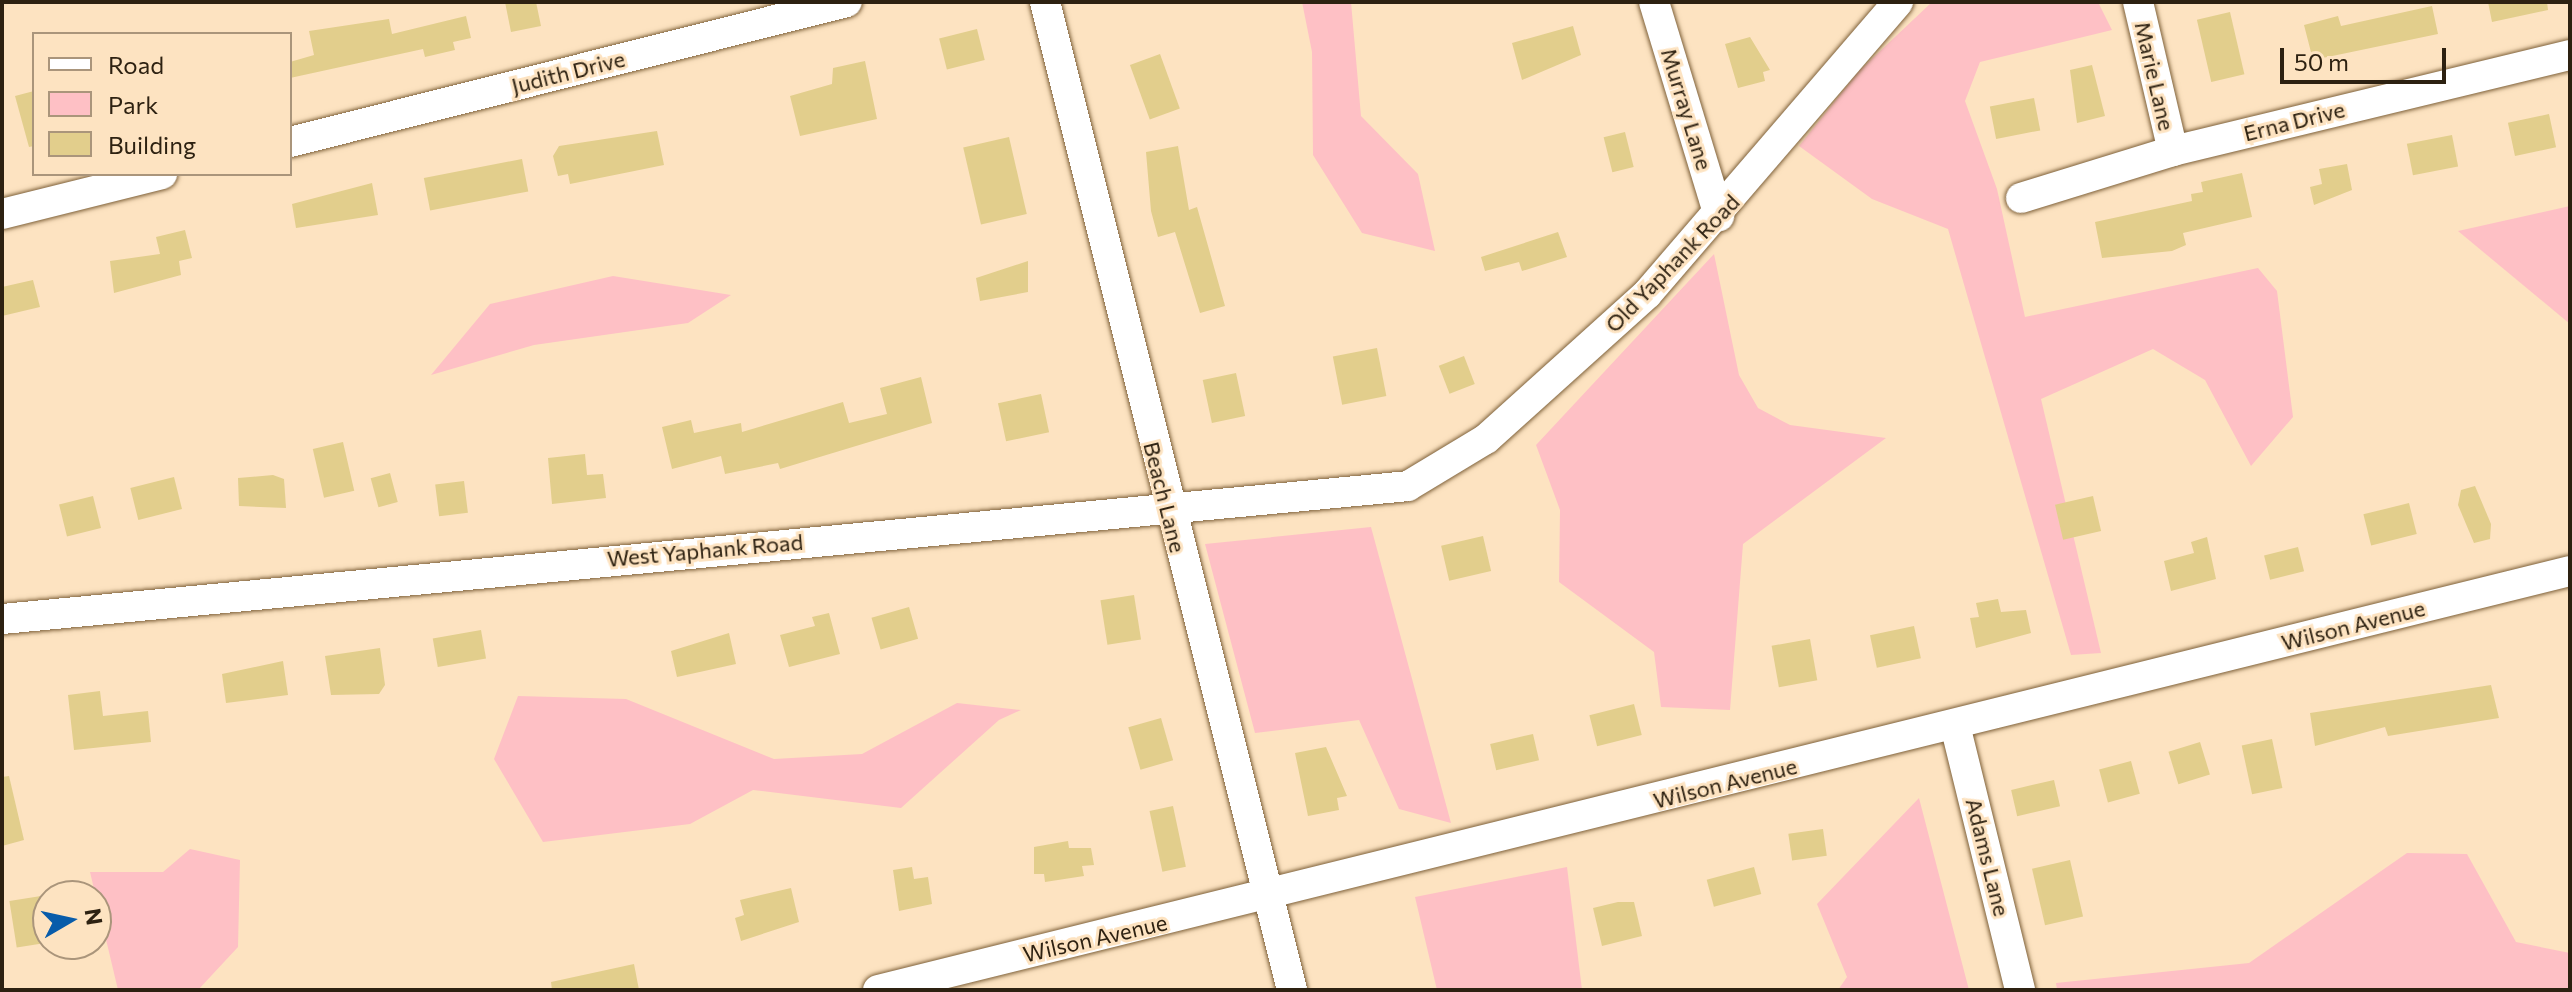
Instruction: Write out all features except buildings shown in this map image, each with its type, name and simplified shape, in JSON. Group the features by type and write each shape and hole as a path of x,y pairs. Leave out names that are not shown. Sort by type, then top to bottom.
{"street":[{"name":"Judith Drive","path":"292,141 847,2"},
{"name":"Beach Lane","path":"1045,2 1168,509 1292,990"},
{"name":"Murray Lane","path":"1654,2 1719,216"},
{"name":"Old Yaphank Road","path":"1408,486 1486,439 1647,294 1719,216 1898,2"},
{"name":"Marie Lane","path":"2138,2 2173,151"},
{"name":"Erna Drive","path":"2021,198 2173,151 2570,55"},
{"path":"2,214 154,176"},
{"name":"West Yaphank Road","path":"2,619 1408,486"},
{"name":"Wilson Avenue","path":"878,990 1269,897 2570,571"},
{"name":"Adams Lane","path":"1955,725 2020,990"}],"green space":[{"path":"1302,2 1351,2 1361,116 1418,174 1435,251 1362,233 1313,155 1312,52"},
{"path":"1932,2 2098,2 2112,30 1980,62 1965,101 1997,189 2025,317 2258,268 2277,291 2293,417 2251,466 2205,380 2153,349 2041,399 2101,653 2071,655 1948,229 1872,199 1799,146 1859,71"},
{"path":"2570,206 2570,324 2458,231"},
{"path":"1714,254 1739,375 1758,408 1790,425 1886,438 1743,544 1730,710 1661,707 1654,652 1559,582 1560,510 1536,445"},
{"path":"613,276 731,295 688,323 534,345 431,375 490,304"},
{"path":"1371,527 1451,823 1399,809 1359,720 1255,733 1205,544"},
{"path":"518,696 626,699 774,759 862,754 957,703 1021,710 999,720 901,808 753,790 690,824 543,842 494,759"},
{"path":"1919,798 1969,990 1838,990 1847,977 1817,904"},
{"path":"190,849 240,860 238,947 198,990 118,990 111,960 112,880 92,880 90,872 163,872"},
{"path":"2407,853 2467,854 2516,942 2570,953 2570,990 2057,990 2056,983 2249,963"},
{"path":"1567,867 1582,990 1437,990 1415,897"}]}
